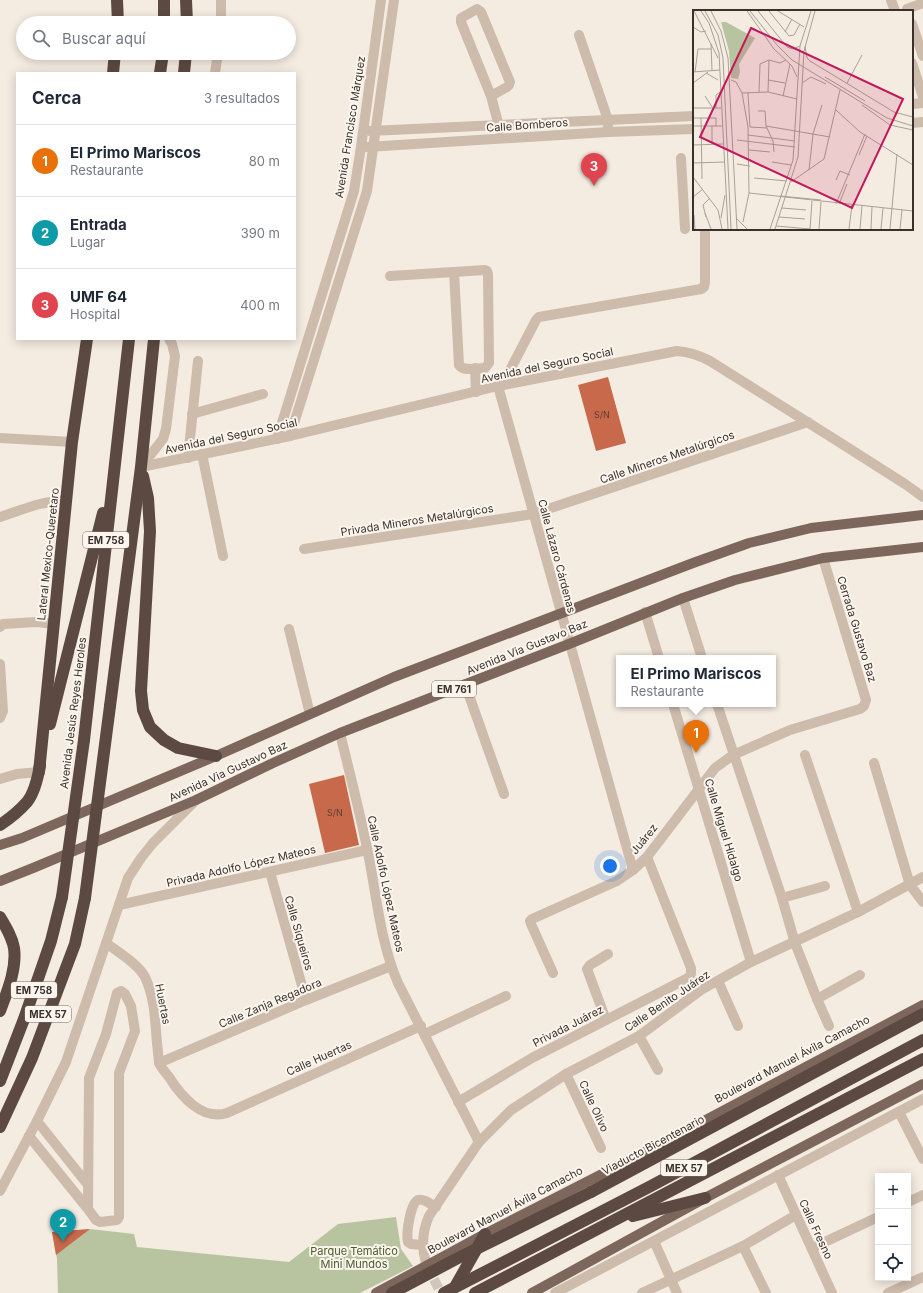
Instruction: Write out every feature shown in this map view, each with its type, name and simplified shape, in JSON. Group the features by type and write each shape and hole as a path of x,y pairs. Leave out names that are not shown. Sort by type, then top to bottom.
{"highway":[{"path":"117,0 118,16"},
{"path":"164,0 164,16"},
{"path":"186,0 187,16"},
{"path":"113,72 114,60"},
{"path":"160,72 162,60"},
{"path":"184,72 185,60"},
{"name":"Lateral Mexico-Queretaro","path":"39,772 72,442 87,340"},
{"name":"Avenida Jesús Reyes Heroles","path":"0,1081 24,1019 51,941 62,897 84,740 129,340"},
{"name":"EM 758","path":"85,898 141,467 154,340"},
{"path":"141,467 148,498 150,532 141,691 143,710 150,727 164,740 178,748 216,756"},
{"path":"0,825 27,802 34,788 114,469"},
{"name":"MEX 57","path":"0,1127 35,1051 74,944 85,898"},
{"path":"0,917 8,930 14,948 15,964 0,1011"},
{"name":"Viaducto Bicentenario","path":"392,1293 458,1258 591,1192 923,1014"},
{"name":"MEX 57","path":"444,1293 651,1186 923,1040"},
{"name":"MEX 57","path":"475,1293 923,1060"},
{"path":"615,1220 705,1198"},
{"path":"455,1287 485,1234"}],"main road":[{"name":"Avenida Via Gustavo Baz","path":"0,845 22,838 216,756 394,677 693,563 749,543 811,528 923,515"},
{"name":"Avenida Via Gustavo Baz","path":"0,881 196,800 340,733 570,644 645,612 683,598 735,580 823,558 923,547"},
{"name":"Boulevard Manuel Ávila Camacho","path":"376,1293 485,1234 651,1149 923,1005"},
{"path":"532,1293 705,1198 923,1084"}],"street":[{"path":"221,0 221,16"},
{"name":"Avenida Francisco Márquez","path":"277,439 354,191 381,0"},
{"path":"290,436 368,191 394,0"},
{"path":"891,0 895,10"},
{"path":"906,7 923,3"},
{"path":"491,96 507,87 510,82 481,12 476,9 463,16 461,18 461,22 491,96 500,125 501,139"},
{"path":"913,27 923,56"},
{"path":"579,35 608,120 608,132"},
{"path":"215,72 217,60"},
{"path":"913,66 923,97"},
{"path":"913,104 923,103"},
{"name":"Calle Bomberos","path":"363,130 376,131 693,116"},
{"path":"913,123 923,122"},
{"name":"Calle Bomberos","path":"361,147 693,128"},
{"path":"682,158 685,229"},
{"path":"684,206 693,206"},
{"path":"498,386 508,374 536,320 539,317 701,288 704,286 705,230"},
{"path":"390,276 485,270 487,271 489,363 485,368 464,369 461,368 460,365 454,272"},
{"path":"141,467 163,440 166,429 175,356 170,340"},
{"name":"Avenida del Seguro Social","path":"141,467 277,439 498,386 677,351 699,355 710,361 808,422 923,497"},
{"path":"188,458 198,361"},
{"path":"476,368 476,392"},
{"name":"Calle Lázaro Cárdenas","path":"498,386 633,870"},
{"path":"192,414 263,394"},
{"name":"Calle Mineros Metalúrgicos","path":"533,514 808,422"},
{"path":"0,438 72,442"},
{"path":"202,454 223,556"},
{"path":"0,517 40,503 55,500 66,501"},
{"name":"Privada Mineros Metalúrgicos","path":"304,549 533,514"},
{"name":"Cerrada Gustavo Baz","path":"733,755 790,730 860,710 864,706 866,700 823,558"},
{"path":"683,598 701,655"},
{"path":"645,612 658,655"},
{"path":"0,626 3,624 30,623 54,624"},
{"path":"289,629 310,714"},
{"path":"0,664 3,711 0,718"},
{"path":"465,684 504,794"},
{"name":"Calle Miguel Hidalgo","path":"674,707 751,962"},
{"path":"718,707 782,898 795,943 829,1026"},
{"name":"Calle Adolfo López Mateos","path":"340,733 367,850 385,944 391,966 479,1142"},
{"path":"699,788 715,768 733,755"},
{"path":"805,755 858,912"},
{"path":"874,763 910,885 923,902"},
{"path":"0,779 17,774 39,772"},
{"name":"Juárez","path":"553,973 530,921 617,880 633,870 647,857 699,788"},
{"path":"0,1190 37,1122 66,1062 128,878 153,843 196,800"},
{"name":"Privada Adolfo López Mateos","path":"119,905 367,850"},
{"name":"Privada Juárez","path":"458,1102 532,1058 688,978 691,974 691,968 647,857"},
{"name":"Calle Siqueiros","path":"270,872 306,1000"},
{"name":"Calle Benito Juárez","path":"422,1245 424,1229 436,1206 479,1142 511,1110 566,1074 639,1036 701,990 751,962 795,943 858,912 923,877"},
{"path":"782,898 825,886"},
{"name":"Huertas","path":"106,943 138,968 144,976 151,993 154,1010 159,1063"},
{"path":"606,1020 587,969 588,966 608,954"},
{"name":"Calle Zanja Regadora","path":"159,1063 306,1000 391,966"},
{"path":"817,999 860,975"},
{"path":"718,981 738,1026"},
{"path":"29,1136 96,1220 100,1222 113,1222 117,1220 119,1217 119,1073 135,1031 131,1006 125,994 121,992 117,993 106,1034 89,1078 88,1209"},
{"name":"Calle Huertas","path":"159,1063 178,1091 196,1107 212,1115 220,1115 506,996"},
{"path":"639,1036 658,1070"},
{"name":"Calle Olivo","path":"566,1074 601,1148"},
{"path":"555,1293 923,1099"},
{"path":"899,1112 923,1159"},
{"path":"37,1122 88,1185"},
{"name":"Calle Fresno","path":"778,1175 832,1293"},
{"path":"911,1201 923,1195"},
{"path":"426,1263 422,1245 411,1244 408,1242 407,1227 415,1203 418,1200 422,1200 436,1206"},
{"path":"642,1293 743,1246 796,1215"},
{"path":"812,1248 875,1218"},
{"path":"654,1241 677,1293"},
{"path":"743,1246 766,1293"},
{"path":"888,1293 923,1277"}],"green space":[{"name":"Parque Temático Mini Mundos","path":"396,1217 401,1249 413,1266 360,1293 58,1293 57,1259 52,1232 90,1229 134,1234 137,1247 289,1262 338,1224"}],"building":[{"path":"608,377 626,443 596,451 578,385"},
{"path":"344,775 359,845 325,853 309,784"},
{"path":"90,1229 56,1255 52,1232"}],"tunnel":[{"path":"427,1266 441,1293"}],"place":[{"name":"UMF 64","path":"594,186"},
{"name":"El Primo Mariscos","path":"696,753"},
{"name":"Entrada","path":"63,1242"}]}
